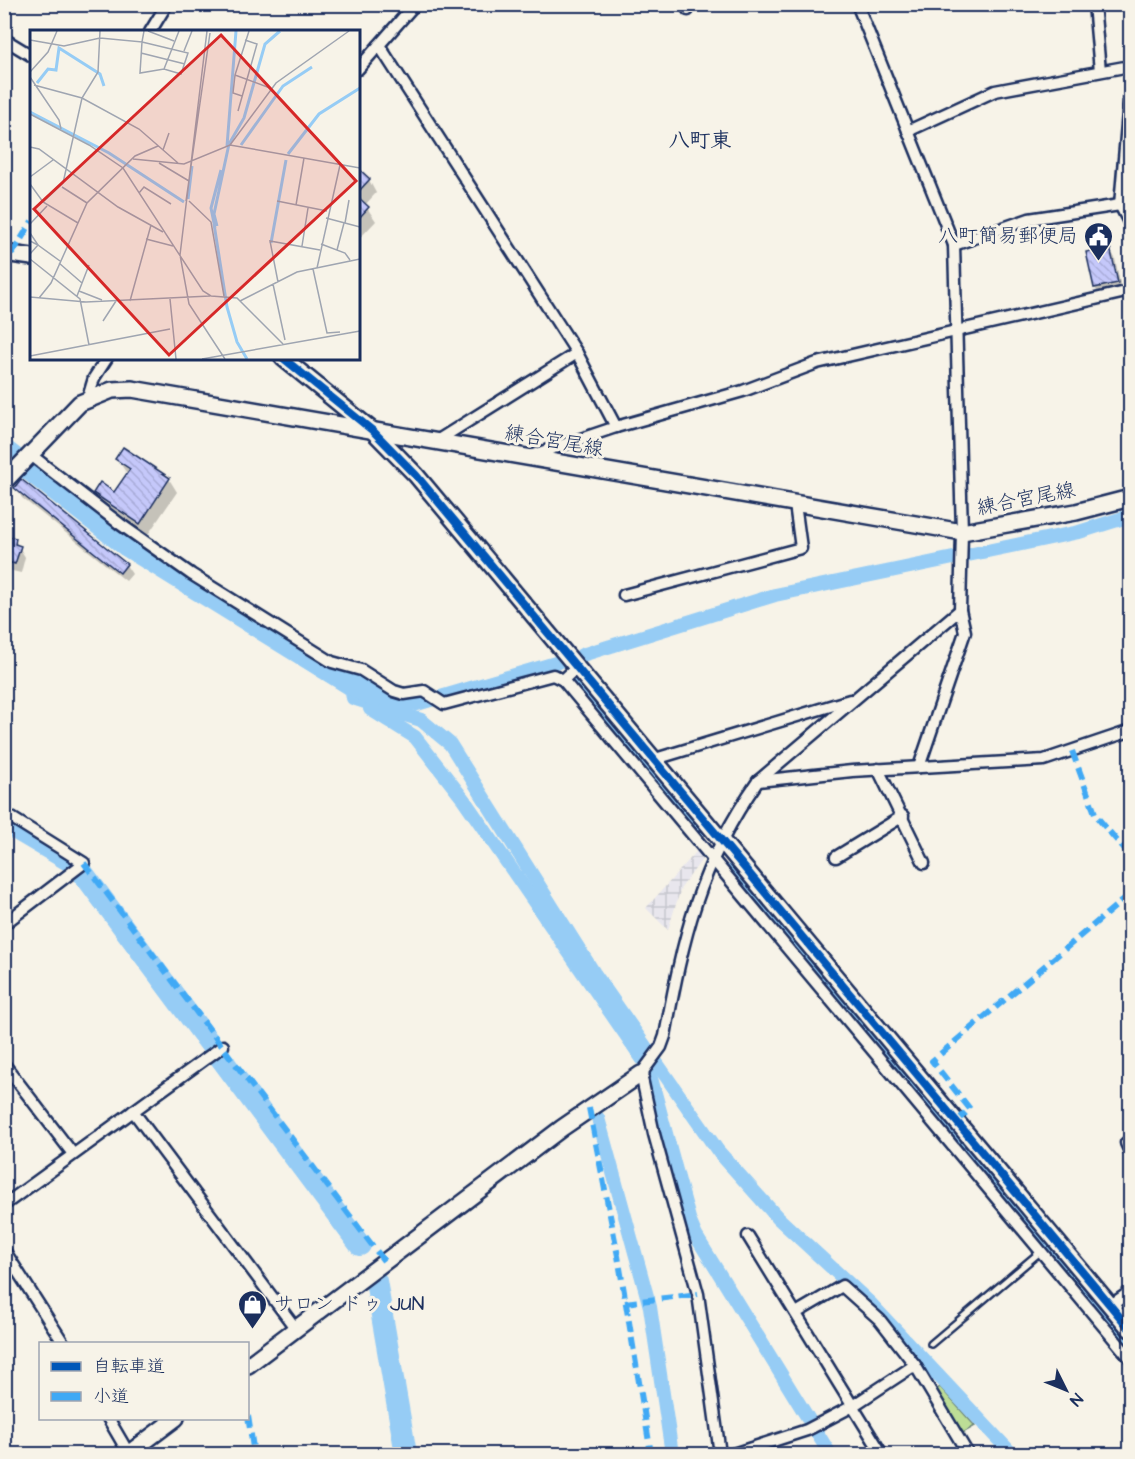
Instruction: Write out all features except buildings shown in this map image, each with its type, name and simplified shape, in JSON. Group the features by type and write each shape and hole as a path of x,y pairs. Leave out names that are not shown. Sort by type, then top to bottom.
{"street":[{"path":"151,30 167,4"},
{"path":"360,67 415,4"},
{"path":"856,4 954,245 962,532 960,610 965,632 919,767"},
{"path":"1094,4 1100,71"},
{"path":"4,39 30,55"},
{"path":"379,45 577,353 616,427"},
{"path":"908,131 995,91 1131,66"},
{"path":"1131,89 1120,205 1131,224"},
{"path":"954,245 1029,219 1120,205"},
{"path":"4,253 30,257"},
{"path":"528,457 616,427 743,391 817,363 1131,291"},
{"path":"434,442 577,353"},
{"path":"88,398 94,378 106,360"},
{"path":"285,360 373,431 416,475 721,842 1065,1267 1131,1358"},
{"name":"練合宮尾線","path":"4,482 80,403 112,390 132,389 962,532 1076,512 1131,498"},
{"path":"31,455 120,524 191,574 332,662 361,670 394,692 404,694 424,691 444,704 553,675 563,680 1040,1252 1065,1267 1111,1305 1131,1329"},
{"path":"624,595 801,548 795,504"},
{"path":"249,1364 562,1128 643,1071 661,1047 680,952 700,885 721,842 758,781 960,610"},
{"path":"563,680 576,668"},
{"path":"652,760 854,698"},
{"path":"758,781 878,769 1044,760 1131,731"},
{"path":"878,769 924,862"},
{"path":"4,813 84,863 4,924"},
{"path":"836,857 903,816"},
{"path":"4,1205 223,1046"},
{"path":"4,1064 73,1154"},
{"path":"643,1071 654,1134 698,1294 720,1455"},
{"path":"133,1111 296,1329"},
{"path":"1131,1141 1126,1143 1131,1152"},
{"path":"748,1236 882,1455"},
{"path":"4,1250 63,1342"},
{"path":"796,1313 842,1286 880,1320 915,1365 968,1455"},
{"path":"1111,1305 1131,1292"},
{"path":"733,1455 807,1431 851,1407 915,1365"},
{"path":"109,1420 128,1454 175,1420"}],"lane":[{"path":"931,1344 1040,1252"}],"shaded area":[{"path":"697,851 703,858 681,888 668,930 646,908"}],"green space":[{"path":"940,1387 975,1426 961,1434 936,1390"}],"waterway":[{"path":"4,450 127,546 350,684 374,696"},
{"path":"582,655 775,595 1079,532 1130,516"},
{"path":"374,696 417,704 559,662"},
{"path":"350,684 353,698 421,720 450,744 594,973 718,1151 778,1218 872,1305 1012,1454"},
{"path":"576,686 697,831"},
{"path":"370,709 415,737 464,800 648,1067 690,1222 696,1236 830,1454"},
{"path":"4,822 77,865 360,1245"},
{"path":"731,871 1130,1347"},
{"path":"598,1118 650,1307 672,1454"},
{"path":"376,1281 406,1454"}],"marked path":[{"path":"12,254 30,224"},
{"path":"1072,751 1096,816 1130,856"},
{"path":"84,863 384,1261"},
{"path":"957,1121 970,1109 932,1061 1130,894"},
{"path":"589,1108 618,1256 651,1454"},
{"path":"625,1303 698,1294"},
{"path":"249,1420 254,1454"}],"cycle path":[{"path":"285,360 373,431 416,475 1130,1329"}],"place":[{"name":"八町簡易郵便局","path":"1099,262"},
{"name":"サロン ドゥ JUN","path":"253,1330"}],"district":[{"name":"八町東","path":"700,140"}]}
